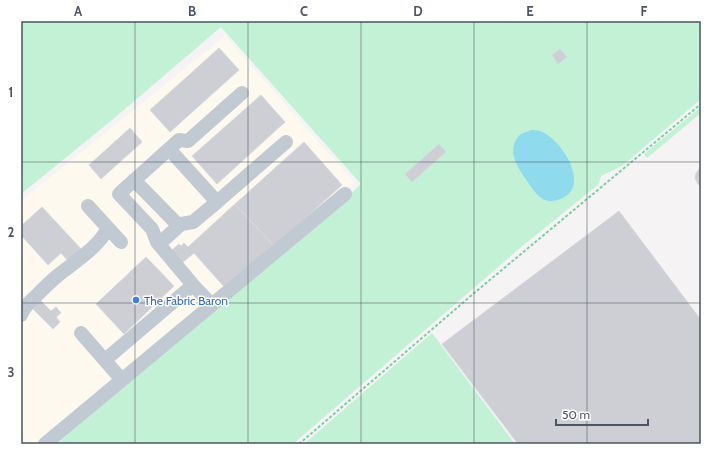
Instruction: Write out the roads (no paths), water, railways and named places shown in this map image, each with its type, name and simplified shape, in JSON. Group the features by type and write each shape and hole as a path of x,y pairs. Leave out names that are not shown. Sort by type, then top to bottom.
{"lane":[{"path":"212,305 193,285 159,244 152,229 119,194 179,140 188,141 242,93"},
{"path":"159,244 181,224 193,222 286,142"},
{"path":"169,149 217,202"},
{"path":"134,180 179,226"},
{"path":"45,444 345,194"},
{"path":"88,206 121,242"},
{"path":"21,315 24,307 56,277 100,240 108,228"},
{"path":"105,360 193,285"},
{"path":"81,332 122,380"}],"water":[{"path":"531,130 540,131 554,140 567,156 571,166 574,175 574,184 568,194 558,200 550,201 541,198 536,194 517,166 513,154 515,143 520,134"}],"place":[{"name":"The Fabric Baron","path":"136,300"}]}
